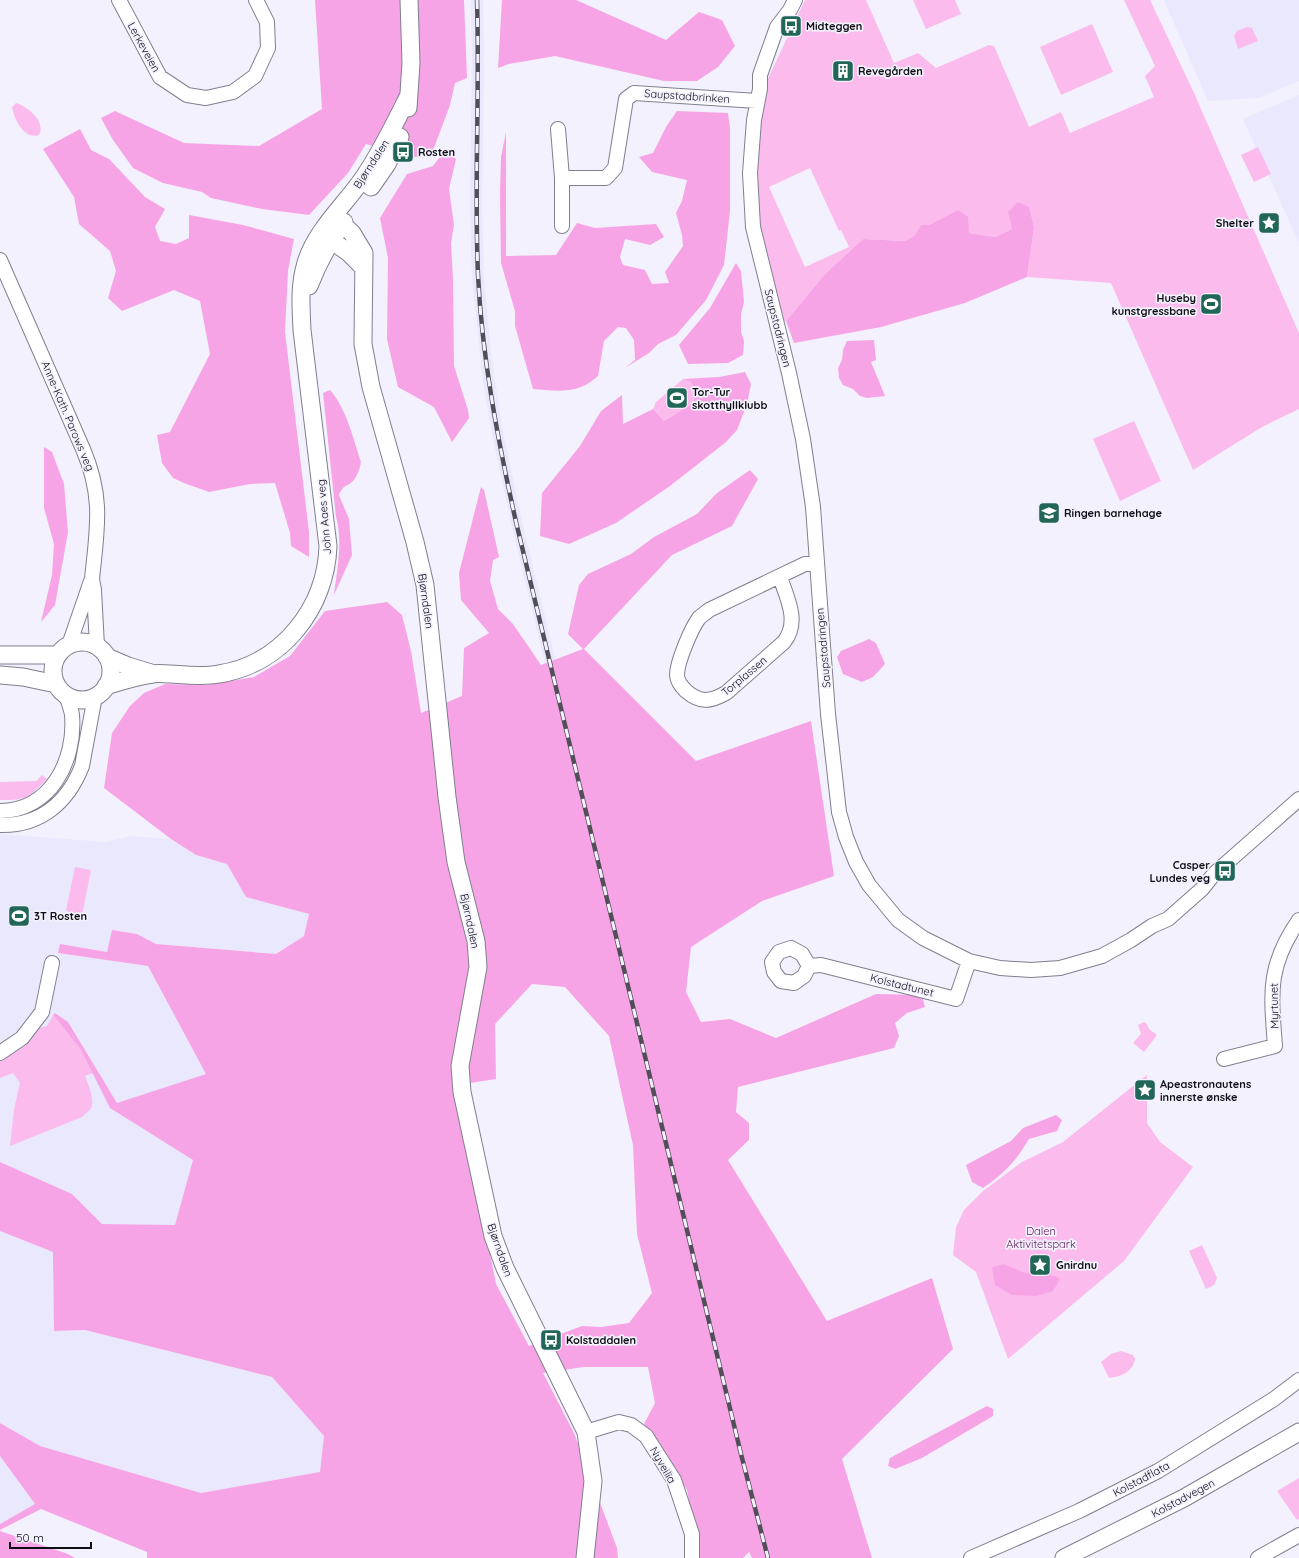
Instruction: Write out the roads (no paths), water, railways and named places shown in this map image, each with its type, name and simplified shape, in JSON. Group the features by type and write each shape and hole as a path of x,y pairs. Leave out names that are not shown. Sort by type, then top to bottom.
{"main road":[{"name":"Bjørndalen","path":"333,230 387,164 406,120 411,63 409,0"},
{"name":"Bjørndalen","path":"333,230 352,233 359,242 364,253 363,344 371,387 415,542 425,585 447,797 455,854 476,941 478,967 460,1066 462,1092 493,1236 505,1268 586,1432 593,1481 585,1558"},
{"name":"John Aaes veg","path":"100,691 127,679 153,674 204,676 236,670 250,665 274,651 288,639 301,626 315,603 324,577 328,546 304,351 300,289 306,262 312,246 333,230"},
{"path":"0,655 63,650 84,641 102,652 110,672 100,691 88,699 73,698 61,689 23,677 0,675"},
{"path":"61,689 53,669 63,650"},
{"name":"John Aaes veg","path":"102,652 128,666 153,674"},
{"name":"Kolstadvegen","path":"1064,1558 1184,1498 1299,1432"}],"street":[{"name":"Lerkeveien","path":"119,0 160,77 187,94 206,98 233,92 255,76 268,48 267,22 256,0"},
{"name":"Saupstadringen","path":"792,5 777,27 760,75 750,173 753,227 803,439 813,507 829,722 839,812 846,837 856,862 869,885 898,920 923,938 969,961 1000,968 1031,970 1060,968 1102,956 1126,943 1152,926 1163,912 1196,883 1214,874 1299,799"},
{"name":"Saupstadbrinken","path":"562,178 606,178 616,168 626,99 634,93 758,95"},
{"path":"558,129 562,178 562,226"},
{"name":"Anne-Kath. Parows veg","path":"0,260 93,474 99,510 92,579 102,652"},
{"name":"Torplassen","path":"780,577 792,618 790,636 726,694 715,699 704,700 693,697 682,687 677,678 677,665 694,626 700,617 709,610 805,564 817,564"},
{"name":"Anne-Kath. Parows veg","path":"63,650 81,612 87,589 92,579"},
{"path":"0,811 9,811 34,803 47,793 57,781 66,763 71,736 72,716 61,689"},
{"path":"0,825 14,825 36,818 53,808 66,796 82,766 100,691"},
{"name":"Myrtunet","path":"1224,1059 1275,1046 1272,1005 1273,975 1284,945 1299,920"},
{"name":"Kolstadtunet","path":"809,966 821,965 956,999 969,961"},
{"path":"0,1053 22,1038 42,1012 52,964"},
{"name":"Kolstadflata","path":"971,1558 1079,1511 1158,1471 1274,1399 1299,1380"},
{"name":"Nyveilia","path":"586,1432 619,1422 631,1425 646,1436 674,1480 692,1534 692,1558"},
{"path":"1258,1558 1299,1535"}],"railway":[{"path":"477,0 478,275 483,337 497,430 516,522 741,1454 768,1558"}],"place":[{"name":"Midteggen","path":"791,26"},
{"name":"Revegården","path":"843,71"},
{"name":"Rosten","path":"403,152"},
{"name":"Shelter","path":"1269,223"},
{"name":"Huseby kunstgressbane","path":"1211,304"},
{"name":"Tor-Tur skotthyllklubb","path":"677,398"},
{"name":"Ringen barnehage","path":"1049,513"},
{"name":"Casper Lundes veg","path":"1225,871"},
{"name":"3T Rosten","path":"19,916"},
{"name":"Apeastronautens innerste ønske","path":"1145,1090"},
{"name":"Gnirdnu","path":"1040,1265"},
{"name":"Kolstaddalen","path":"551,1340"}],"park label":[{"name":"Dalen Aktivitetspark","path":"1041,1237"}]}
